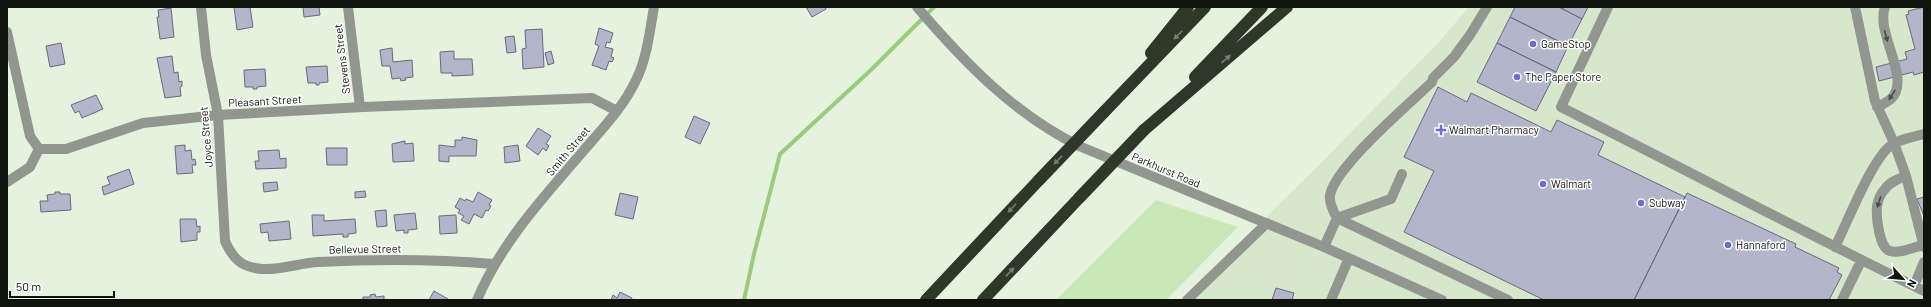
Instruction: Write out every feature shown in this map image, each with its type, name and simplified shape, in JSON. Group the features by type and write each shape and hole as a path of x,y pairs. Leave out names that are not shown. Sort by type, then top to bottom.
{"highway":[{"path":"1104,112 1188,7"},
{"path":"926,300 1205,7"},
{"path":"983,300 1262,7"},
{"path":"1144,130 1286,7"}],"street":[{"name":"Joyce Street","path":"201,7 206,55 218,115 225,241 232,256 238,261"},
{"name":"Stevens Street","path":"348,7 360,107"},
{"name":"Smith Street","path":"478,300 494,264 530,214 617,111 629,94 638,77 644,58 654,7"},
{"name":"Parkhurst Road","path":"917,7 997,90 1033,119 1060,137 1108,159 1324,247 1349,258 1425,297 1442,300"},
{"path":"1488,7 1454,57 1433,78 1432,82 1353,158 1339,175 1330,197 1331,208 1337,218 1508,300"},
{"path":"1608,7 1561,106 1861,261 1924,291"},
{"path":"1855,7 1877,107 1894,143 1906,176 1924,246 1898,251 1889,251 1884,247 1881,240 1877,206 1885,188 1893,182 1906,176"},
{"path":"1877,107 1891,99 1898,84 1883,24 1884,8"},
{"path":"7,32 30,136 39,149 30,167 7,182"},
{"name":"Pleasant Street","path":"39,149 66,150 142,123 218,115 360,107 592,98 617,111"},
{"path":"1835,247 1882,155 1894,143 1924,134"},
{"path":"1324,247 1337,218 1391,199 1402,174"},
{"path":"1187,300 1267,223"},
{"path":"1331,300 1349,258"},
{"name":"Bellevue Street","path":"238,261 243,264 264,269 316,262 442,259 494,264"},
{"path":"1842,300 1861,261"},
{"path":"1914,286 1924,262"}],"shaded area":[{"path":"1469,7 1924,7 1924,300 1191,300 1247,236 1320,164 1438,43"}],"green space":[{"path":"1156,200 1238,227 1166,300 1056,300"}],"building":[{"path":"234,7 250,7 253,27 237,30"},
{"path":"303,7 319,7 320,15 304,17"},
{"path":"806,7 825,7 826,9 812,17"},
{"path":"1515,7 1559,7 1582,19 1568,46 1510,17"},
{"path":"1559,7 1588,7 1582,19"},
{"path":"1924,7 1924,72 1914,75 1913,72 1879,81 1876,67 1907,59 1905,52 1915,49 1906,15 1909,14 1908,11"},
{"path":"171,8 174,37 160,39 157,17 159,17 158,10"},
{"name":"GameStop","path":"1510,17 1568,46 1556,72 1497,43"},
{"path":"599,28 613,33 610,43 607,42 605,47 613,49 611,57 614,58 612,62 609,61 606,70 592,65 599,46 595,44"},
{"path":"542,29 544,67 523,69 522,49 526,48 525,30"},
{"path":"514,36 516,52 507,53 505,37"},
{"path":"61,43 65,64 50,67 46,46"},
{"name":"The Paper Store","path":"1497,43 1556,72 1536,111 1477,82"},
{"path":"392,48 393,62 412,60 413,77 405,78 406,80 401,81 400,78 392,79 390,66 382,66 380,50"},
{"path":"454,51 454,59 472,59 473,75 452,76 452,73 441,73 440,52"},
{"path":"551,51 554,63 548,65 545,53"},
{"path":"172,56 174,73 178,72 179,82 182,81 182,86 180,87 181,96 165,98 157,58"},
{"path":"327,66 328,82 319,83 319,85 316,85 316,83 308,83 306,67"},
{"path":"265,69 266,86 257,87 257,89 253,89 253,87 245,87 244,70"},
{"name":"Walmart","path":"1438,87 1467,102 1471,93 1551,132 1557,120 1604,142 1598,155 1685,197 1634,300 1544,300 1404,232 1434,171 1404,157"},
{"path":"96,95 103,109 82,118 79,111 75,113 71,105"},
{"path":"694,116 710,123 700,144 685,137"},
{"path":"538,128 551,136 546,144 549,146 546,151 543,148 538,155 526,146"},
{"path":"462,137 477,140 476,156 449,156 449,162 439,161 439,145 455,147 455,140 462,140"},
{"path":"405,141 405,144 413,143 414,161 393,162 392,144"},
{"path":"185,145 185,151 191,150 192,160 195,159 196,165 192,165 193,173 177,174 175,146"},
{"path":"518,145 520,161 505,163 504,147"},
{"path":"326,148 347,148 347,165 327,165"},
{"path":"279,150 280,159 286,158 286,168 256,169 255,161 259,161 258,151"},
{"path":"129,169 134,184 104,195 102,187 110,184 107,177"},
{"path":"277,182 278,190 264,192 263,183"},
{"path":"365,191 366,197 355,198 355,192"},
{"path":"55,192 60,192 60,194 70,194 71,210 41,212 40,201 48,201 47,195 55,194"},
{"path":"478,192 492,200 489,205 491,206 488,211 486,210 482,218 474,214 469,224 461,220 464,216 458,213 460,210 455,207 460,198 465,201 466,199 473,202"},
{"path":"620,193 638,197 633,219 615,215"},
{"name":"Hannaford","path":"1687,193 1796,244 1795,247 1839,268 1837,272 1842,275 1829,300 1634,300"},
{"path":"1924,197 1924,216 1917,199"},
{"path":"386,210 387,226 377,227 375,211"},
{"path":"415,213 417,229 408,230 408,233 404,233 404,230 396,231 394,215"},
{"path":"312,215 324,215 324,221 355,219 356,233 348,234 348,237 343,237 343,234 313,236"},
{"path":"456,215 457,233 440,234 439,216"},
{"path":"180,219 196,219 197,227 200,226 200,232 197,232 197,240 181,242"},
{"path":"289,221 291,239 269,241 268,232 261,233 260,224"},
{"path":"1276,288 1294,293 1292,300 1272,300"},
{"path":"434,291 448,299 429,300"},
{"path":"620,292 632,298 631,300 611,300 613,295 617,298"},
{"path":"375,294 376,297 384,296 384,300 363,300 363,297 370,297 370,295"}],"waterway":[{"path":"744,300 754,254 780,154 872,69 934,7"}],"place":[{"name":"GameStop","path":"1533,44"},
{"name":"The Paper Store","path":"1517,77"},
{"name":"Walmart Pharmacy","path":"1441,130"},
{"name":"Walmart","path":"1543,184"},
{"name":"Subway","path":"1641,203"},
{"name":"Hannaford","path":"1728,245"}]}
